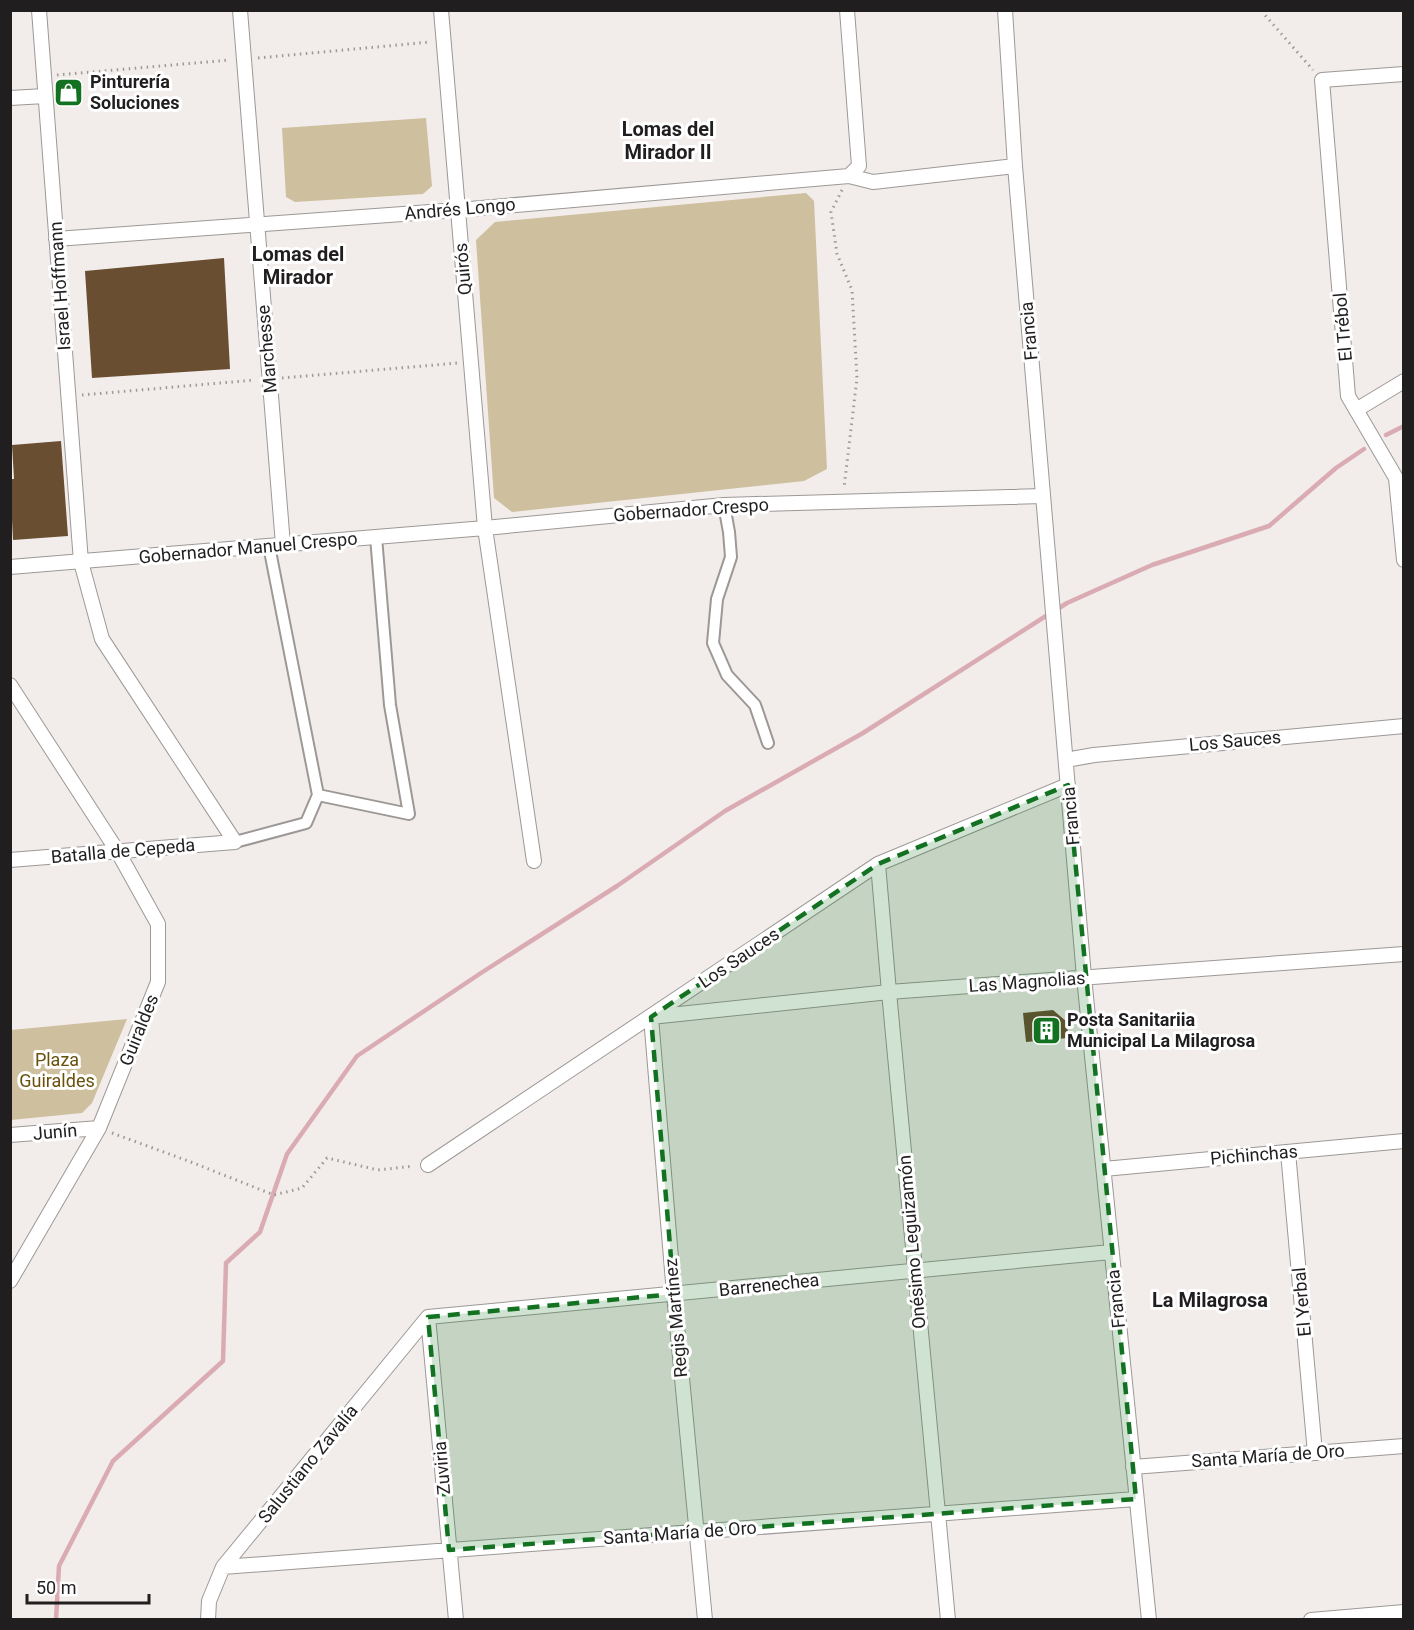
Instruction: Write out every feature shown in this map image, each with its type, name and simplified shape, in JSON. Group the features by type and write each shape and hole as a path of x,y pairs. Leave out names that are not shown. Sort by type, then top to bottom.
{"street":[{"name":"Israel Hoffmann","path":"39,10 81,562 102,639 235,842"},
{"name":"Marchesse","path":"240,10 257,224 276,545"},
{"name":"Quirós","path":"441,10 485,528 534,861"},
{"path":"847,10 859,166 849,177"},
{"name":"Francia","path":"1005,10 1015,166 1084,977 1149,1620"},
{"path":"1322,80 1404,74"},
{"name":"El Trébol","path":"1322,80 1348,396 1400,477 1404,560"},
{"path":"10,98 45,96"},
{"name":"Andrés Longo","path":"56,239 458,210 849,177 873,182 1015,166"},
{"path":"1356,410 1404,381"},
{"name":"Gobernador Crespo","path":"485,528 724,505 898,502 1043,496"},
{"path":"724,505 729,532 730,557 717,599 713,643 727,675 755,705 768,743"},
{"name":"Gobernador Manuel Crespo","path":"10,567 485,528"},
{"path":"318,795 409,814 390,705 376,537"},
{"path":"235,842 306,823 318,795 276,545"},
{"name":"Guiraldes","path":"10,685 118,852 158,924 159,982 99,1128 10,1281"},
{"name":"Los Sauces","path":"1066,760 1094,755 1404,726"},
{"name":"Los Sauces","path":"428,1165 878,864 1068,785"},
{"name":"Batalla de Cepeda","path":"10,860 235,842"},
{"name":"Onésimo Leguizamón","path":"878,864 888,992 948,1620"},
{"name":"Las Magnolias","path":"651,1017 888,992 1404,954"},
{"name":"Regis Martínez","path":"651,1017 705,1620"},
{"name":"Junín","path":"10,1135 99,1128"},
{"name":"Pichinchas","path":"1104,1169 1404,1141"},
{"name":"El Yerbal","path":"1288,1152 1315,1453"},
{"name":"Barrenechea","path":"428,1317 1111,1252"},
{"name":"Zuviria","path":"428,1317 456,1620"},
{"name":"Salustiano Zavalía","path":"208,1620 208,1601 223,1567 428,1317"},
{"name":"Santa María de Oro","path":"1133,1467 1404,1446"},
{"name":"Santa María de Oro","path":"223,1567 1136,1499"},
{"path":"1311,1620 1404,1612"}],"path":[{"path":"1263,10 1264,14 1322,80"},
{"path":"842,502 853,427 857,378 852,290 837,254 831,212 849,177"},
{"path":"99,1128 274,1196 302,1188 327,1158 378,1170 428,1165"}],"highlighted area":[{"path":"1068,785 1136,1499 449,1550 428,1317 674,1294 651,1017 878,864"}],"green space":[{"path":"426,118 432,186 423,194 295,202 286,197 282,128"},
{"path":"806,193 814,201 827,469 804,481 512,512 494,498 476,240 495,222"},
{"name":"Plaza Guiraldes","path":"127,1019 92,1103 82,1113 11,1120 11,1030"}],"building":[{"path":"224,258 230,369 92,378 85,271"},
{"path":"61,441 68,536 13,540 10,479 14,479 12,445"},
{"name":"Posta Sanitariia Municipal La Milagrosa","path":"1053,1010 1067,1022 1068,1038 1026,1042 1023,1013"}],"waterway":[{"path":"1386,435 1404,426"},
{"path":"1056,610 1152,565 1269,526 1336,468 1364,449"},
{"path":"56,1620 59,1566 113,1461 223,1361 226,1263 260,1232 287,1154 357,1056 617,886 725,811 863,733 1049,614"}],"place":[{"name":"Pinturería Soluciones","path":"69,92"},
{"name":"Posta Sanitariia Municipal La Milagrosa","path":"1046,1030"}],"district":[{"name":"Lomas del Mirador II","path":"668,140"},
{"name":"Lomas del Mirador","path":"298,266"},
{"name":"La Milagrosa","path":"1210,1300"}]}
